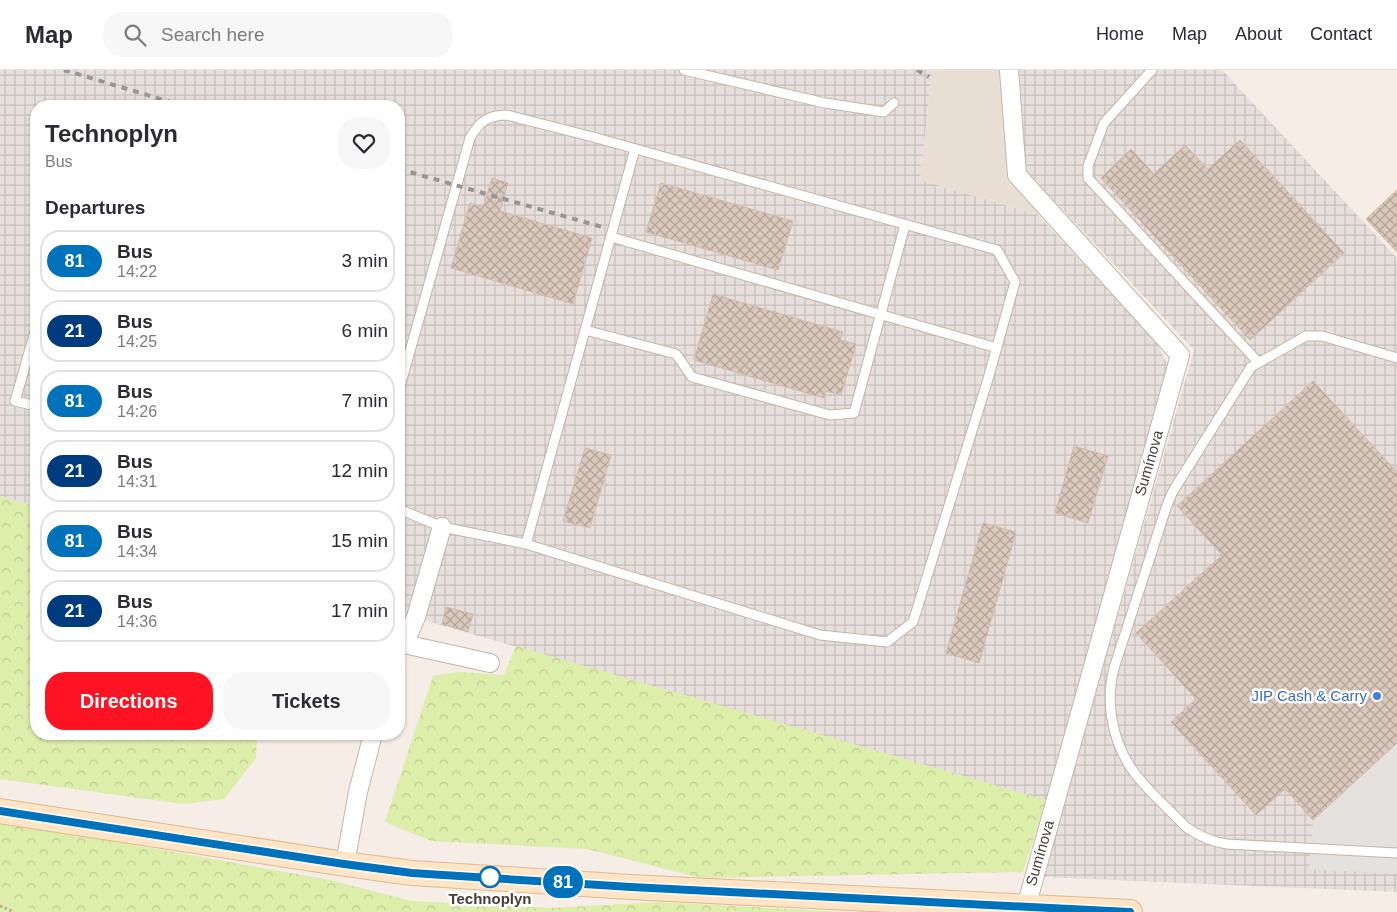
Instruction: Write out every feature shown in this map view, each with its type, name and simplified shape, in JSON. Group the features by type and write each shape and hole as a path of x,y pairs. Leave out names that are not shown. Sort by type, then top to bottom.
{"main road":[{"path":"0,811 412,873 631,887 1130,912"}],"street":[{"name":"Sumínova","path":"1009,70 1017,176 1180,355 1026,907"},
{"path":"405,641 416,617 442,527"},
{"path":"405,651 490,663"},
{"path":"344,864 358,792 371,740"}],"lane":[{"path":"684,70 825,103 884,112 894,103"},
{"path":"1152,70 1104,123 1088,166 1088,178 1258,362"},
{"path":"405,369 470,138 476,127 486,118 496,115 507,115 635,149 997,250 1015,282 997,348 913,622 886,642 820,635 526,544 442,527 405,512"},
{"path":"526,544 635,149"},
{"path":"585,330 676,354 692,377 830,415 854,413 905,225"},
{"path":"611,237 997,348"},
{"path":"1397,358 1322,336 1306,336 1258,362 1246,374 1173,491 1167,505 1112,676 1110,706 1118,741 1124,757 1137,776 1186,827 1206,839 1227,844 1397,853"},
{"path":"30,349 15,401 30,405"}],"path":[{"path":"0,906 14,912"}],"shaded area":[{"path":"0,70 932,70 920,180 1038,215 1155,340 1168,366 1046,800 405,615 405,100 30,100 30,505 0,496"},
{"path":"932,70 1019,70 1023,167 1054,200 1038,215 920,180"},
{"path":"1019,70 1222,70 1397,258 1397,892 1043,877 1194,350 1023,167"},
{"path":"1397,743 1397,874 1309,869 1313,820"}],"green space":[{"path":"0,496 30,505 30,740 257,740 256,758 224,799 184,804 0,779"},
{"path":"516,646 1046,800 1023,872 701,878 587,849 431,841 385,822 433,676 459,672 504,675"},
{"path":"0,821 330,880 411,901 551,908 659,902 846,912 39,912 0,896"},
{"path":"0,896 39,912 0,912"}],"building":[{"path":"1240,140 1344,253 1250,340 1101,178 1131,149 1154,174 1185,145 1208,169"},
{"path":"492,178 508,183 500,211 592,238 573,304 451,268 470,203 483,207"},
{"path":"661,183 793,221 778,270 646,232"},
{"path":"1397,190 1397,252 1366,219"},
{"path":"713,294 843,332 840,340 856,344 841,395 826,391 824,398 694,360"},
{"path":"1313,381 1397,472 1397,743 1313,820 1285,789 1256,815 1171,722 1196,699 1136,633 1222,555 1177,506"},
{"path":"1074,446 1108,456 1088,523 1055,513"},
{"path":"585,448 611,455 590,528 563,521"},
{"path":"983,523 1016,532 979,663 946,653"},
{"path":"446,607 473,614 468,632 442,624"}],"railway":[{"path":"64,70 164,100"},
{"path":"917,70 929,77"},
{"path":"405,171 602,227"}],"bus line":[{"name":"81","path":"0,811 412,873 631,887 1130,912"}],"place":[{"name":"JIP Cash & Carry","path":"1377,696"},
{"name":"Technoplyn","path":"490,877"}]}
